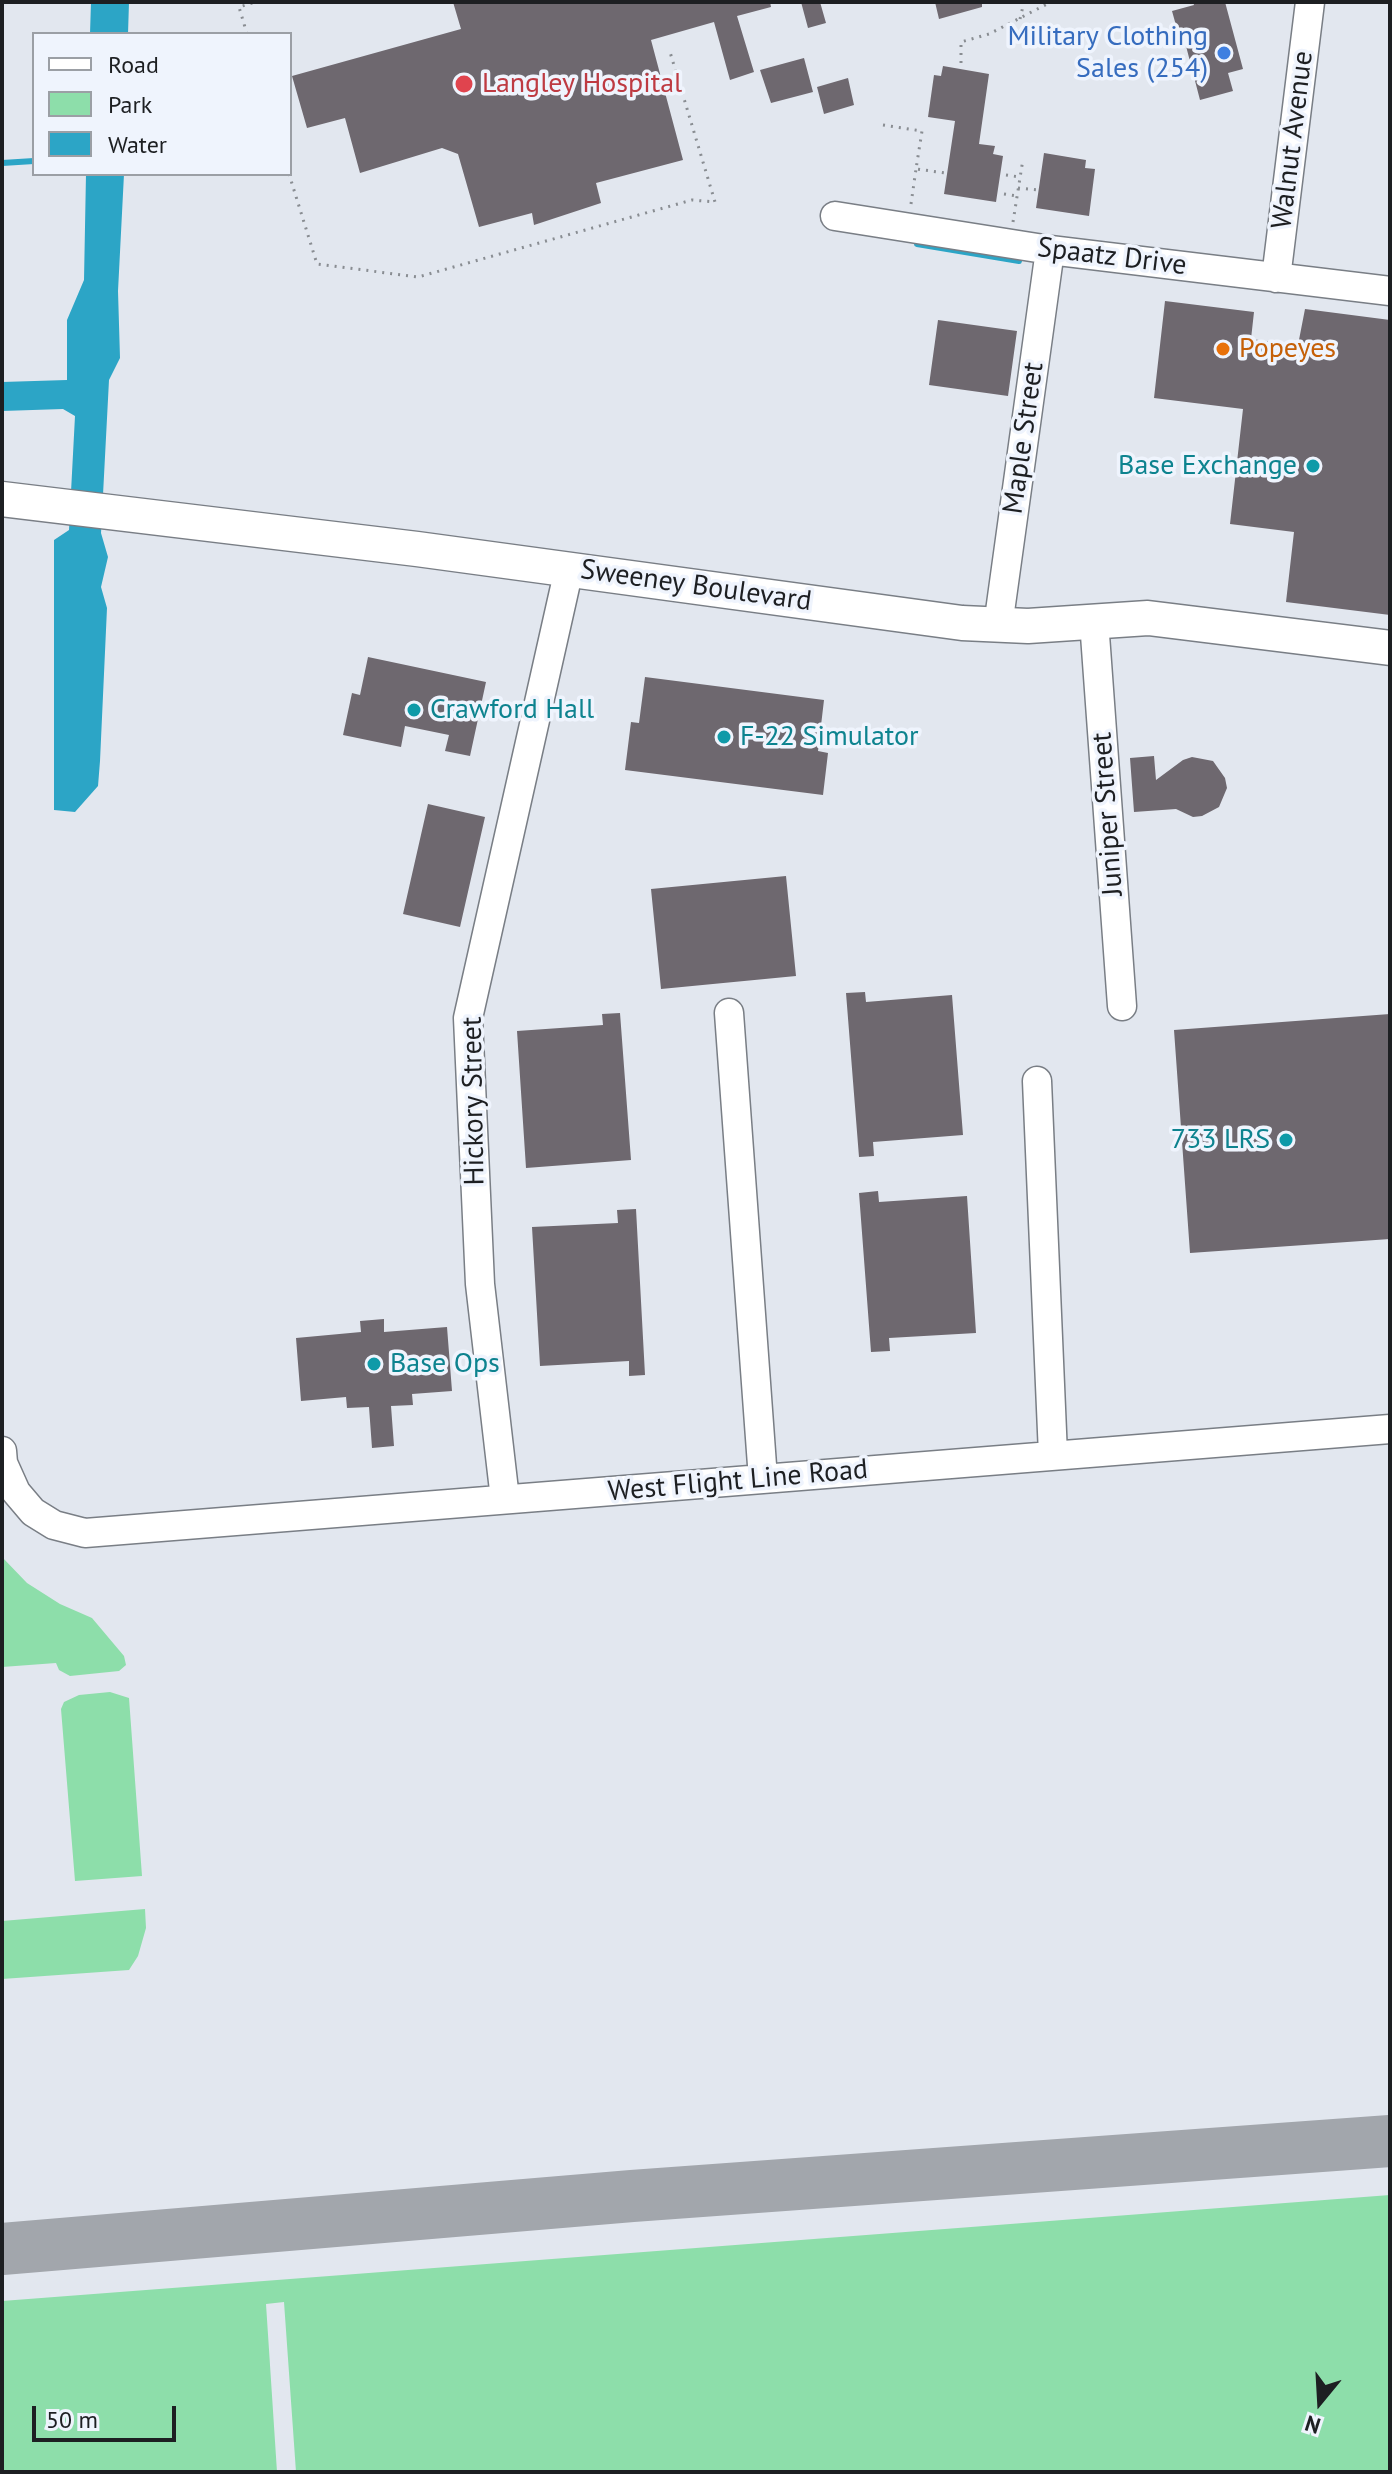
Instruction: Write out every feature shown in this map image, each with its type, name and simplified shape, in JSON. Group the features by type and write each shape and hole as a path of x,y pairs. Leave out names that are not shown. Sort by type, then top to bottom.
{"main road":[{"name":"Sweeney Boulevard","path":"2,499 998,626 1136,618 1172,620 1390,648"}],"street":[{"name":"Walnut Avenue","path":"1276,278 1310,2"},
{"name":"Spaatz Drive","path":"835,216 1050,250 1390,291"},
{"name":"Maple Street","path":"998,626 1050,250"},
{"name":"Hickory Street","path":"505,1499 480,1284 468,1018 569,569"},
{"name":"Juniper Street","path":"1094,621 1122,1006"},
{"path":"729,1013 763,1479"},
{"path":"1037,1081 1053,1455"},
{"name":"West Flight Line Road","path":"2,1451 3,1463 16,1492 33,1512 54,1525 85,1533 1390,1429"}],"path":[{"path":"246,32 239,7 256,2"},
{"path":"1020,19 1024,2"},
{"path":"961,63 961,42 989,34 1051,2"},
{"path":"290,176 317,264 418,277 692,200 715,202 670,52"},
{"path":"883,125 922,131 911,208"},
{"path":"1011,232 1023,159"},
{"path":"916,169 946,173"},
{"path":"1006,175 1020,177"},
{"path":"1018,188 1039,190"},
{"path":"1004,194 1017,196"}],"green space":[{"path":"2,1557 27,1583 60,1604 92,1618 124,1656 126,1665 119,1671 70,1676 59,1670 56,1663 2,1667"},
{"path":"110,1692 129,1698 142,1876 75,1881 61,1709 64,1702 79,1695"},
{"path":"145,1909 146,1928 138,1956 129,1970 2,1979 2,1921"},
{"path":"1390,2195 1390,2472 296,2472 284,2302 266,2304 277,2472 2,2472 2,2301"}],"water":[{"path":"91,2 129,2 128,32 90,32"},
{"path":"86,176 124,176 118,291 120,358 109,380 101,533 108,557 101,587 107,608 100,761 98,786 75,812 54,810 54,540 69,530 75,416 63,409 2,411 2,382 67,380 67,320 84,280"}],"building":[{"name":"Langley Hospital","path":"453,2 770,2 771,7 737,16 754,72 730,80 714,22 651,40 683,160 596,183 601,203 534,225 532,213 479,227 458,154 442,148 360,173 345,118 307,128 292,76 461,29"},
{"path":"801,2 820,2 826,23 808,28"},
{"path":"935,2 982,2 982,7 939,19"},
{"name":"Military Clothing Sales (254)","path":"1193,2 1225,2 1243,69 1228,73 1233,91 1200,100 1186,46 1182,47 1172,11 1194,5"},
{"path":"804,58 813,92 771,103 760,70"},
{"path":"943,66 989,74 979,144 995,146 993,154 1003,156 996,202 944,194 955,121 928,117 934,75 941,76"},
{"path":"848,78 854,105 824,114 817,87"},
{"path":"1044,153 1086,160 1085,168 1095,169 1089,216 1036,208"},
{"name":"Base Exchange","path":"1165,301 1254,312 1251,339 1298,345 1305,309 1390,320 1390,615 1286,602 1294,532 1230,524 1243,409 1154,398"},
{"path":"938,320 1017,331 1008,396 929,385"},
{"name":"Crawford Hall","path":"368,657 486,682 470,756 445,751 449,735 405,726 401,747 343,735 352,693 360,695"},
{"name":"F-22 Simulator","path":"645,677 824,700 818,751 828,753 823,795 625,770 631,722 639,723"},
{"path":"1154,756 1156,780 1192,757 1213,761 1225,778 1227,788 1219,807 1193,817 1176,809 1134,812 1130,758"},
{"path":"428,804 485,817 460,927 403,914"},
{"path":"786,876 796,976 661,989 651,889"},
{"path":"865,992 866,1002 952,995 963,1135 873,1142 874,1156 859,1157 846,993"},
{"path":"620,1013 631,1160 526,1168 517,1031 603,1025 602,1014"},
{"name":"733 LRS","path":"1390,1014 1390,1239 1190,1253 1174,1030"},
{"path":"878,1191 879,1202 967,1196 976,1333 889,1338 890,1351 871,1352 859,1193"},
{"path":"636,1209 645,1375 629,1376 629,1361 540,1366 532,1227 618,1223 617,1210"},
{"name":"Base Ops","path":"384,1319 384,1332 447,1327 452,1391 412,1394 413,1405 391,1406 394,1446 372,1448 369,1407 347,1408 346,1397 301,1401 296,1338 361,1332 360,1321"}],"waterway":[{"path":"2,163 32,161"},
{"path":"917,244 1019,261"}],"taxiway":[{"path":"2,2249 632,2196 1390,2141"}],"place":[{"name":"Military Clothing Sales (254)","path":"1224,53"},
{"name":"Langley Hospital","path":"464,84"},
{"name":"Popeyes","path":"1223,349"},
{"name":"Base Exchange","path":"1313,466"},
{"name":"Crawford Hall","path":"414,710"},
{"name":"F-22 Simulator","path":"724,737"},
{"name":"733 LRS","path":"1286,1140"},
{"name":"Base Ops","path":"374,1364"}]}
